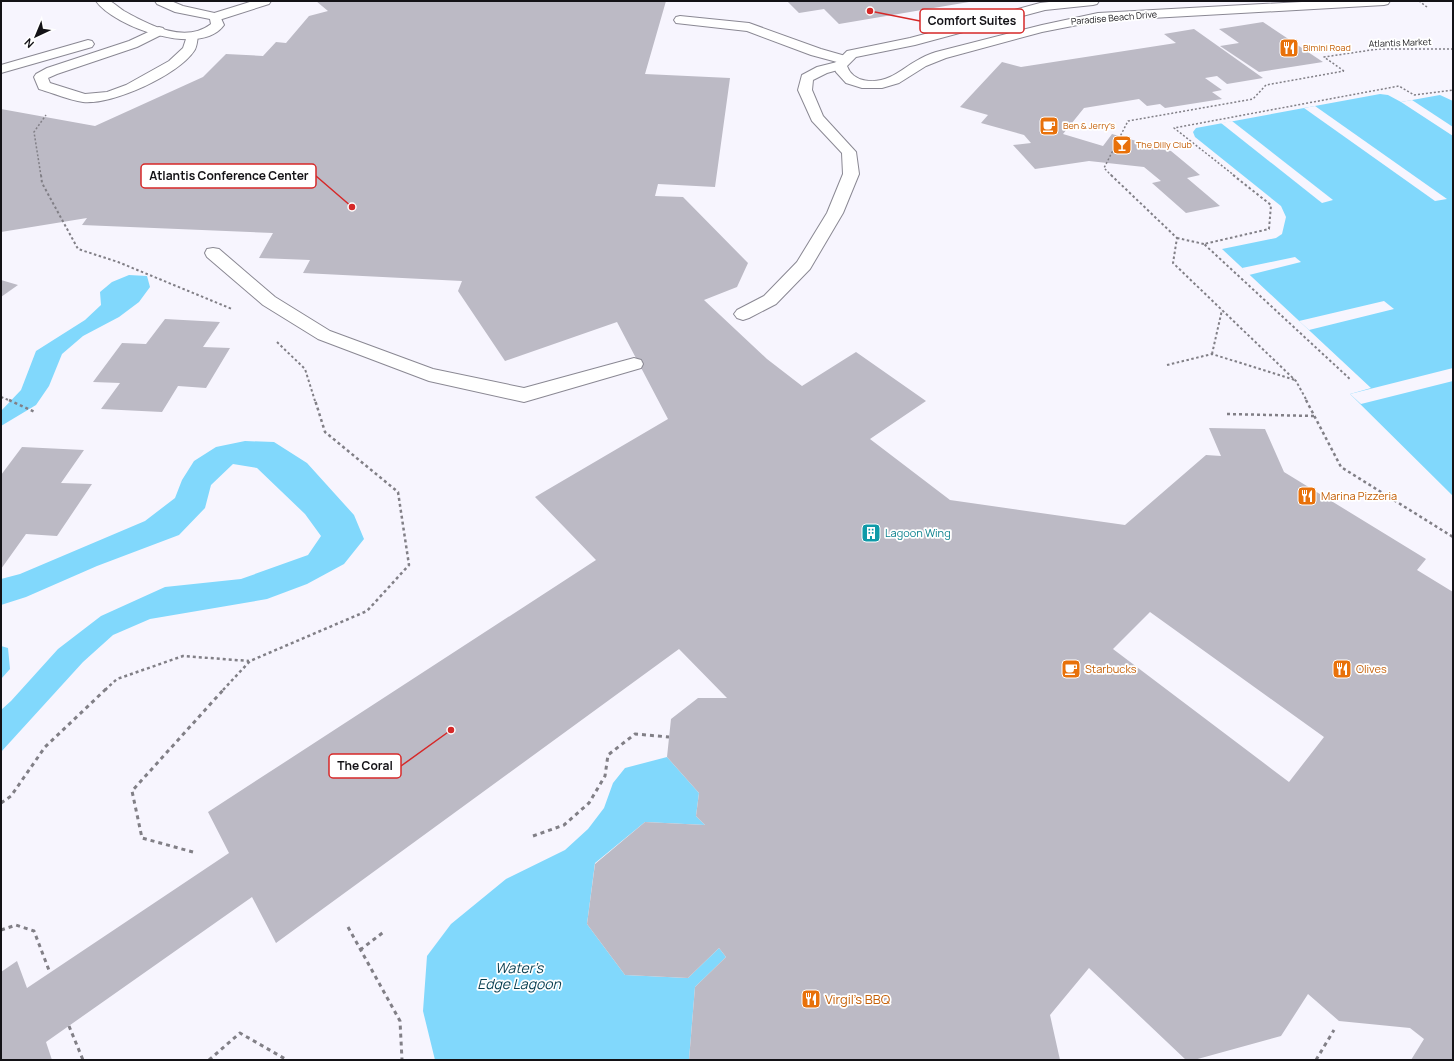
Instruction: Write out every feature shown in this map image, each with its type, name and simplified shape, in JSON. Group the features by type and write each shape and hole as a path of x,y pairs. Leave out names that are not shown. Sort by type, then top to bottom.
{"street":[{"path":"102,1 106,6 134,22 176,36 192,36 211,32 218,25 215,17"},
{"path":"161,1 179,9 215,17 265,1"},
{"path":"1076,1 1098,17"},
{"name":"Paradise Beach Drive","path":"1093,1 1041,4 911,42 852,54 842,62 845,76 854,84 882,84 891,82 927,60 952,52 1063,23 1098,17 1384,1"},
{"path":"1041,4 1063,23"},
{"path":"680,20 749,27 842,62"},
{"path":"130,30 144,25"},
{"path":"159,30 133,44 52,71 41,77 44,86 84,98 110,96 131,88 174,64 189,49 192,36"},
{"path":"1,69 103,40"},
{"path":"743,314 770,300 804,265 834,213 851,174 849,152 817,118 804,90 807,78 842,62"},
{"path":"213,253 269,301 324,335 429,375 524,395 634,364"}],"path":[{"path":"1419,1 1428,7"},
{"name":"Atlantis Market","path":"1177,238 1104,168 1128,121 1253,99 1266,85 1344,71 1324,57 1378,49 1453,49"},
{"path":"1453,90 1414,95 1399,86 1174,128 1271,205 1269,229 1204,244 1177,238 1173,262 1296,381 1341,467 1453,537"},
{"path":"63,92 34,132 42,183 78,249 118,262 239,312"},
{"path":"1204,244 1351,380"},
{"path":"1212,354 1222,310"},
{"path":"192,852 142,838 132,791 250,661 367,611 409,565 398,492 325,432 305,369 274,339"},
{"path":"1167,365 1212,354 1296,381"},
{"path":"1,398 35,412"},
{"path":"1227,414 1314,416"},
{"path":"1,804 11,796 44,747 117,679 182,656 250,661"},
{"path":"533,836 564,825 589,803 605,776 608,755 635,734 669,737"},
{"path":"1,930 16,925 34,931 50,973"},
{"path":"348,927 400,1021 402,1060"},
{"path":"360,950 385,931"},
{"path":"69,1026 83,1060"},
{"path":"1316,1060 1334,1030"},
{"path":"209,1060 240,1033 287,1060"}],"water":[{"path":"1380,94 1388,95 1401,102 1440,95 1453,101 1453,496 1350,394 1371,388 1222,249 1276,238 1282,234 1286,217 1281,206 1195,137 1193,132 1196,128"},
{"path":"129,275 147,276 150,287 139,302 119,317 83,336 62,354 49,386 36,405 1,426 1,411 21,390 36,351 85,320 101,305 100,292 112,282"},
{"path":"245,441 274,442 307,463 354,515 364,539 344,564 307,584 267,599 150,619 113,635 83,662 1,752 1,710 58,649 101,616 165,587 241,579 308,555 321,536 305,514 257,468 233,464 211,485 205,508 179,535 97,566 26,597 1,605 1,579 20,574 145,521 175,498 182,480 194,461 216,447"},
{"path":"1,646 8,648 10,669 1,679"},
{"name":"Water’s Edge Lagoon","path":"667,757 699,793 696,816 705,825 645,822 595,863 587,924 625,975 688,978 719,948 726,957 695,987 689,1060 435,1060 423,1011 427,956 451,924 506,879 565,850 588,829 604,808 613,783 625,768"}],"pier":[{"path":"1412,100 1453,127 1453,136 1401,102"},
{"path":"1315,106 1447,199 1435,201 1304,108"},
{"path":"1232,121 1333,200 1322,203 1221,123"},
{"path":"1295,257 1301,262 1249,275 1242,268"},
{"path":"1384,301 1394,309 1309,330 1299,321"},
{"path":"1453,368 1453,381 1361,404 1350,394"}],"building":[{"path":"316,1 666,1 645,74 730,78 715,187 658,184 655,196 683,197 748,263 737,287 704,300 767,359 802,386 856,352 926,401 870,439 950,500 1125,525 1206,455 1221,456 1209,428 1265,429 1284,472 1426,559 1417,570 1453,592 1453,1060 1411,1060 1424,1039 1410,1028 1339,1021 1308,994 1281,1036 1194,1060 1186,1060 1089,968 1050,1015 1060,1060 689,1060 695,987 726,957 719,948 688,978 625,975 587,924 595,864 645,822 705,825 696,816 699,793 667,757 671,719 698,698 727,698 679,649 276,943 252,897 46,1042 52,1060 1,1060 1,972 17,961 27,988 229,853 208,812 596,560 535,497 668,419 617,322 505,361 458,291 462,281 303,273 310,260 259,258 273,233 82,225 87,218 1,232 1,109 95,126 203,77 226,54 263,56 276,42 286,43 309,16 328,11","holes":["1150,612 1324,737 1289,782 1113,649"]},
{"path":"787,1 969,2 839,24 824,9 799,13"},
{"path":"1263,22 1323,62 1259,72 1220,46 1239,43 1219,29"},
{"path":"1194,29 1263,78 1227,84 1217,76 1205,78 1222,90 1212,92 1222,99 1165,108 1160,104 1147,106 1139,99 1084,108 1063,134 1103,146 1112,134 1171,151 1200,175 1187,178 1220,206 1186,213 1152,183 1161,181 1144,167 1089,161 1035,169 1013,145 1031,143 1024,135 981,123 988,115 960,107 1002,62 1021,67 1176,43 1164,34"},
{"path":"1,280 18,285 1,297"},
{"path":"165,319 220,322 203,347 230,348 206,388 178,386 162,412 101,409 120,383 93,382 122,343 146,344"},
{"path":"22,447 84,450 61,483 92,484 57,536 26,534 1,569 1,475"}],"place":[{"name":"Comfort Suites","path":"870,11"},
{"name":"Bimini Road","path":"1289,48"},
{"name":"Ben & Jerry's","path":"1049,126"},
{"name":"The Dilly Club","path":"1122,145"},
{"name":"Atlantis Conference Center","path":"352,207"},
{"name":"Marina Pizzeria","path":"1307,496"},
{"name":"Lagoon Wing","path":"871,533"},
{"name":"Starbucks","path":"1071,669"},
{"name":"Olives","path":"1342,669"},
{"name":"The Coral","path":"451,730"},
{"name":"Virgil's BBQ","path":"811,999"}]}
